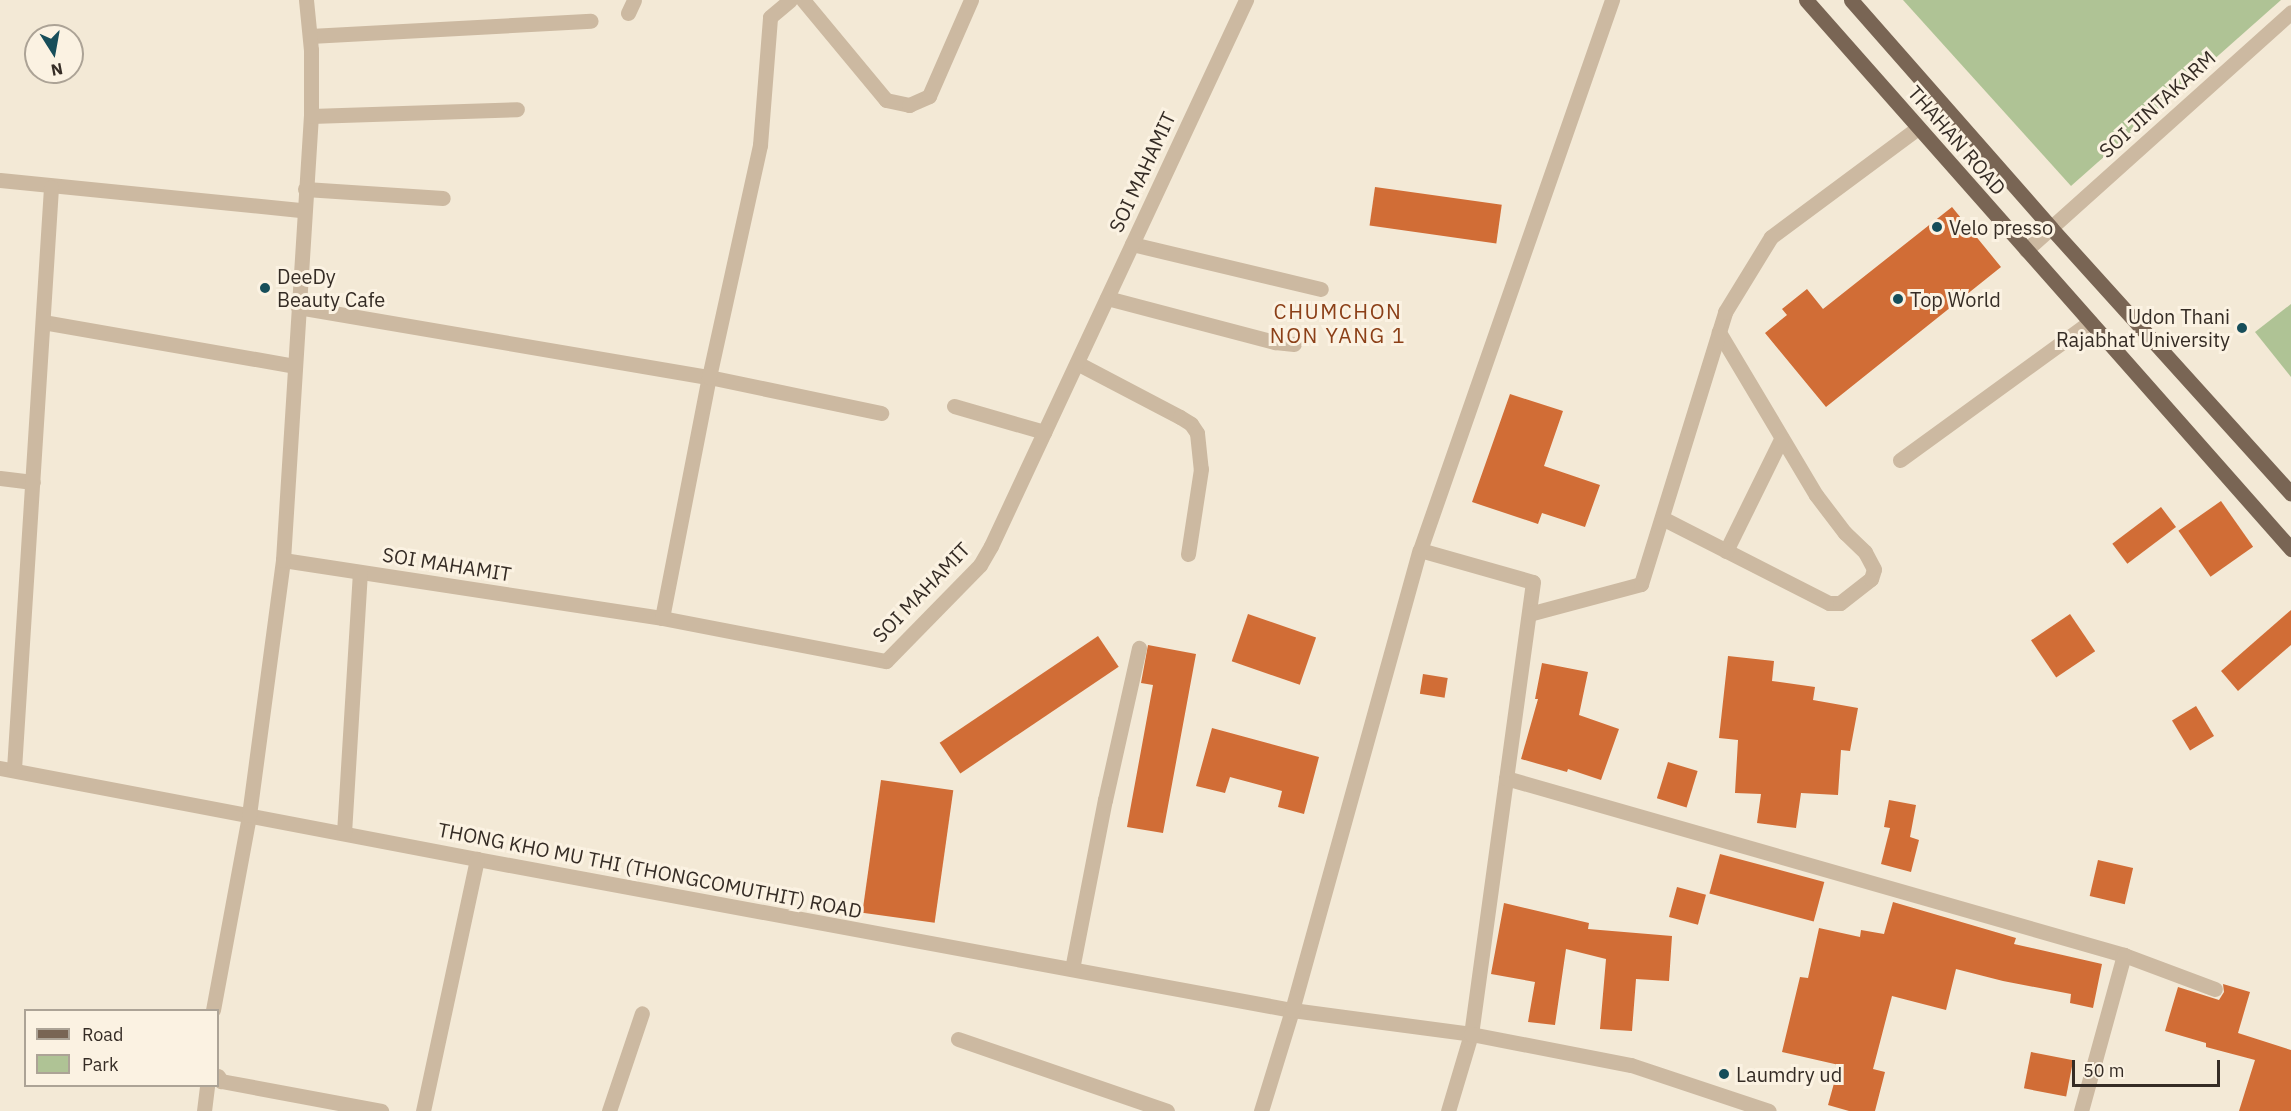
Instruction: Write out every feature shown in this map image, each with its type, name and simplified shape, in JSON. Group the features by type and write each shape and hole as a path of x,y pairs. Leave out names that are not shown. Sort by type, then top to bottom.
{"main road":[{"name":"THAHAN ROAD","path":"1806,0 2291,549"},
{"name":"THAHAN ROAD","path":"1851,0 2051,228 2291,494"}],"street":[{"path":"213,1009 249,815 283,560 303,210 311,116 310,36 306,0"},
{"path":"662,618 709,377 760,146 770,17 790,0"},
{"path":"803,0 886,100 909,105 930,96 971,0"},
{"name":"SOI MAHAMIT","path":"283,560 662,618 886,661 980,565 1246,0"},
{"path":"1261,1111 1292,1010 1420,550 1612,0"},
{"name":"SOI JINTAKARM","path":"2026,250 2291,12"},
{"path":"310,36 591,21"},
{"path":"311,116 517,109"},
{"path":"1529,614 1641,584 1725,312 1771,237 1918,128"},
{"path":"0,180 51,187 303,210"},
{"path":"7,768 33,482 51,187"},
{"path":"305,189 443,198"},
{"path":"1132,244 1321,289"},
{"path":"1107,298 1294,344"},
{"path":"298,307 709,377 881,413"},
{"path":"43,322 294,366"},
{"path":"1900,460 2090,322"},
{"path":"1662,518 1829,603 1840,603 1871,579 1873,564 1816,495 1719,332"},
{"path":"1077,363 1180,417 1191,424 1197,433 1201,469 1188,554"},
{"path":"954,406 1044,432"},
{"path":"1726,551 1782,439"},
{"path":"0,478 33,482"},
{"path":"1420,550 1533,582 1471,1035 1448,1111"},
{"path":"344,833 360,573"},
{"path":"1072,969 1105,800 1139,648"},
{"name":"THONG KHO MU THI (THONGCOMUTHIT) ROAD","path":"7,768 477,859 1292,1010 1471,1035 1631,1065 1768,1111"},
{"path":"1506,778 2124,955 2215,989"},
{"path":"423,1111 477,859"},
{"path":"2081,1111 2124,955"},
{"path":"609,1111 642,1013"},
{"path":"958,1039 1167,1111"},
{"path":"219,1078 221,1081 381,1111"},
{"path":"204,1111 207,1087"}],"green space":[{"path":"1903,0 2281,0 2071,186"},
{"path":"2291,304 2291,377 2255,332"}],"building":[{"path":"1375,187 1502,205 1496,243 1370,226"},
{"name":"Top World","path":"1952,207 2001,267 1826,407 1765,333 1787,315 1782,309 1807,289 1823,309"},
{"path":"1510,394 1563,411 1544,466 1600,485 1585,527 1542,513 1538,524 1472,502"},
{"path":"2221,501 2253,547 2211,577 2178,531"},
{"path":"2161,507 2176,527 2127,564 2112,544"},
{"path":"2291,610 2291,645 2238,691 2221,671"},
{"path":"1248,614 1316,637 1300,685 1232,661"},
{"path":"2070,614 2095,651 2056,678 2031,640"},
{"path":"1098,636 1119,667 960,773 940,743"},
{"path":"1148,645 1196,654 1163,833 1127,827 1153,685 1141,683"},
{"path":"1728,656 1774,661 1772,681 1815,687 1813,700 1858,708 1850,751 1841,750 1838,795 1801,793 1796,828 1757,823 1761,794 1735,793 1738,740 1719,738"},
{"path":"1542,663 1588,672 1579,715 1619,729 1601,780 1568,769 1567,772 1521,759 1538,699 1535,699"},
{"path":"1423,674 1448,678 1445,698 1420,694"},
{"path":"2196,706 2214,736 2190,750 2172,720"},
{"path":"1212,728 1319,757 1304,814 1278,807 1282,791 1230,777 1225,793 1196,786"},
{"path":"1668,762 1698,771 1687,807 1657,798"},
{"path":"881,780 953,790 935,923 862,913"},
{"path":"1889,800 1916,805 1910,837 1919,840 1911,872 1881,864 1890,828 1884,827"},
{"path":"1720,854 1824,882 1814,922 1709,894"},
{"path":"2098,860 2133,868 2125,904 2090,896"},
{"path":"1677,887 1706,895 1698,925 1669,917"},
{"path":"1893,902 2016,938 2014,944 2102,964 2093,1008 2070,1003 2071,994 1956,969 1946,1010 1892,996 1873,1069 1885,1072 1875,1111 1849,1111 1828,1105 1839,1065 1782,1052 1800,977 1808,978 1819,928 1860,937 1861,930 1884,934"},
{"path":"1504,903 1589,923 1588,929 1672,936 1669,981 1636,979 1632,1031 1600,1029 1606,959 1566,949 1555,1025 1528,1022 1535,982 1491,974"},
{"path":"2223,984 2250,992 2238,1033 2291,1050 2291,1111 2239,1111 2255,1060 2206,1047 2206,1043 2165,1031 2178,987 2219,1000 2224,992"},
{"path":"2031,1052 2073,1060 2066,1097 2024,1088"}],"place":[{"name":"Velo presso","path":"1937,227"},
{"name":"DeeDy Beauty Cafe","path":"265,288"},
{"name":"Top World","path":"1898,299"},
{"name":"Udon Thani Rajabhat University","path":"2242,328"},
{"name":"Laumdry ud","path":"1724,1074"}],"district":[{"name":"CHUMCHON NON YANG 1","path":"1338,323"}]}
